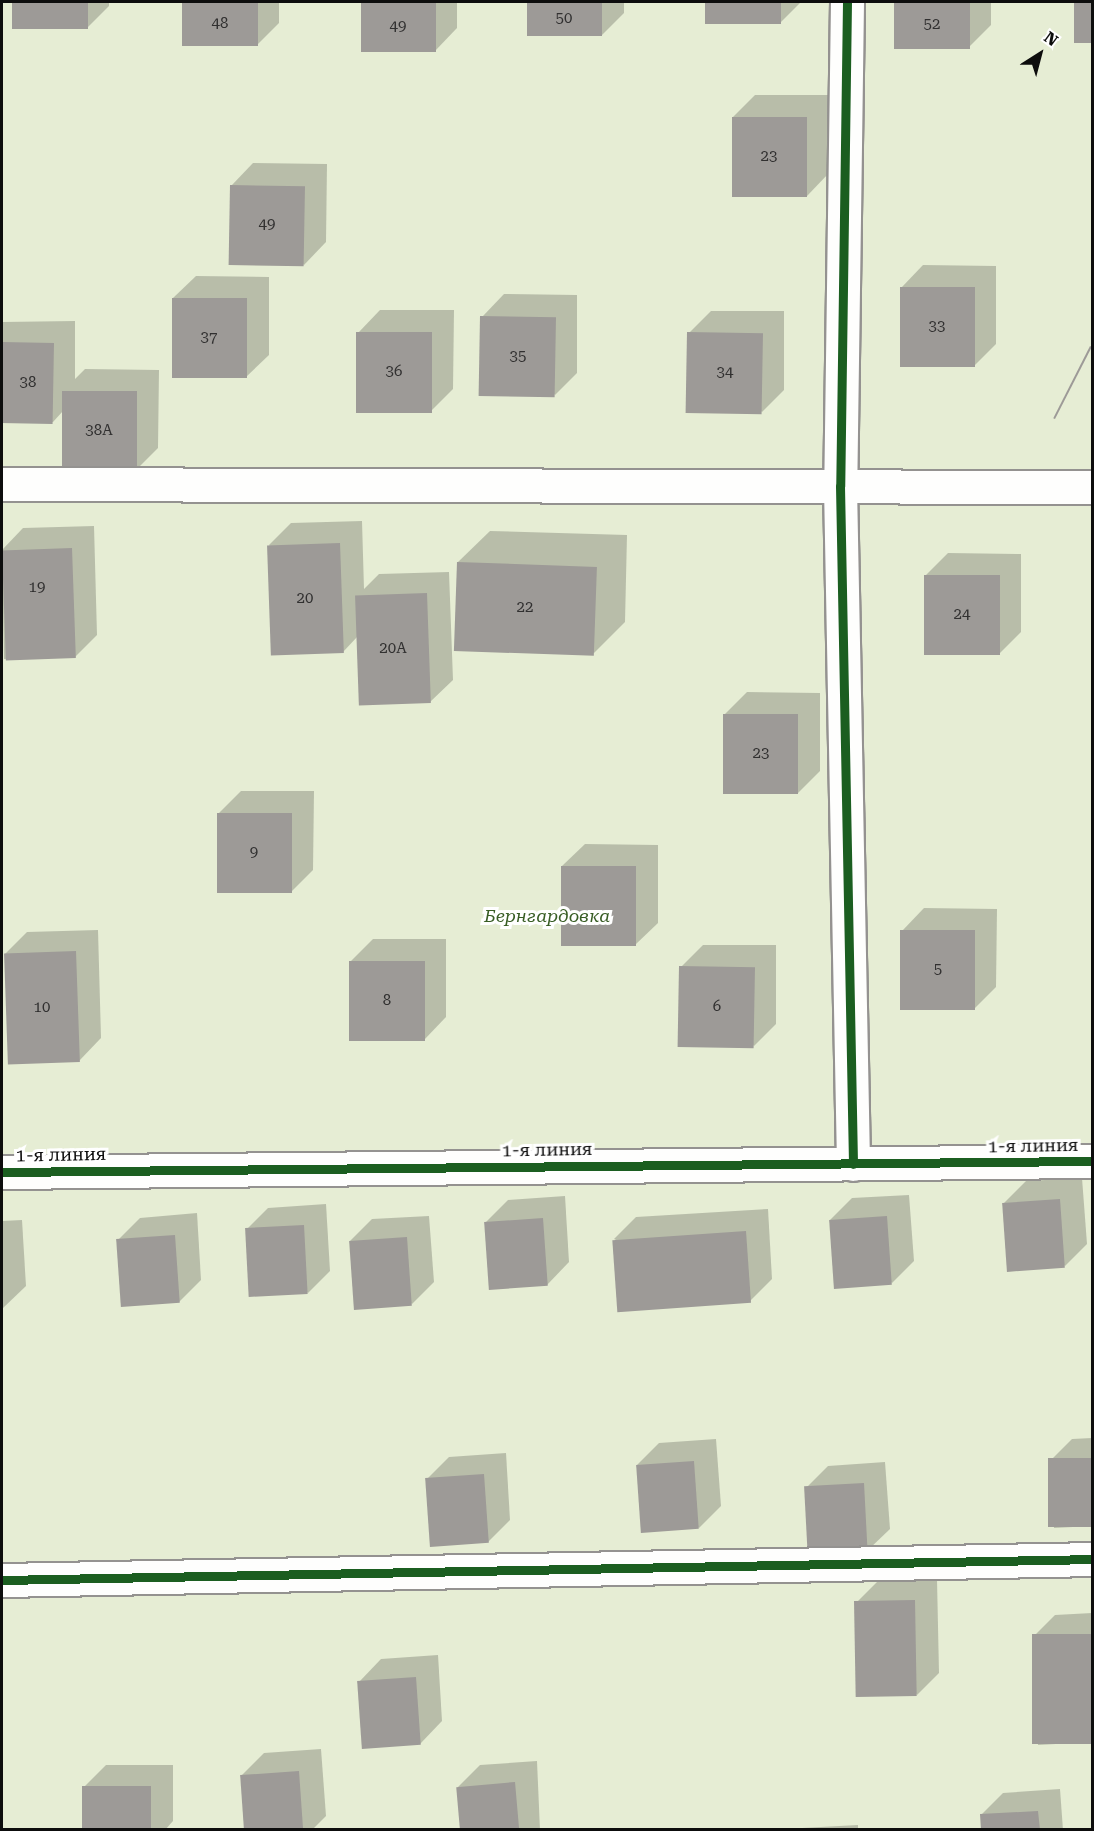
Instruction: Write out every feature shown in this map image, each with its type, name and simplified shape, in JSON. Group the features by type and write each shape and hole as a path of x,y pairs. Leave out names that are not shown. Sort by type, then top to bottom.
{"street":[{"path":"848,2 840,486 854,1164"},
{"path":"2,484 1092,487"},
{"name":"1-я линия","path":"2,1172 1092,1161"},
{"path":"2,1580 1092,1559"}],"green space":[{"name":"Бернгардовка","path":"2,2 1092,2 1092,1829 2,1829"}],"building":[{"path":"12,2 88,2 88,29 12,29"},
{"path":"182,2 258,2 258,46 182,46"},
{"path":"361,2 436,2 436,52 361,52"},
{"path":"527,2 602,2 602,36 527,36"},
{"path":"705,2 781,2 781,24 705,24"},
{"path":"894,2 970,2 970,49 894,49"},
{"path":"1074,2 1092,2 1092,43 1074,43"},
{"path":"732,117 807,117 807,197 732,197"},
{"path":"230,185 305,186 304,266 229,265"},
{"path":"900,287 975,287 975,367 900,367"},
{"path":"172,298 247,298 247,378 172,378"},
{"path":"480,316 556,317 555,397 479,396"},
{"path":"356,332 432,332 432,413 356,413"},
{"path":"687,332 763,333 762,414 686,413"},
{"path":"2,342 54,343 53,424 2,423"},
{"path":"1090,346 1092,347 1055,419 1053,418"},
{"path":"62,391 137,391 137,471 62,471"},
{"path":"340,543 344,653 271,655 267,546"},
{"path":"72,548 76,658 6,660 2,550"},
{"path":"457,562 597,567 594,656 454,651"},
{"path":"924,575 1000,575 1000,655 924,655"},
{"path":"427,593 431,703 359,705 355,596"},
{"path":"723,714 798,714 798,794 723,794"},
{"path":"217,813 292,813 292,893 217,893"},
{"path":"561,866 636,866 636,946 561,946"},
{"path":"900,930 975,930 975,1010 900,1010"},
{"path":"76,951 80,1062 8,1064 4,954"},
{"path":"349,961 425,961 425,1041 349,1041"},
{"path":"679,966 755,967 754,1048 678,1047"},
{"path":"1060,1199 1065,1268 1007,1272 1002,1203"},
{"path":"887,1216 892,1285 834,1289 829,1220"},
{"path":"543,1218 548,1286 489,1290 484,1222"},
{"path":"304,1225 308,1294 249,1297 245,1228"},
{"path":"746,1231 751,1303 617,1312 612,1240"},
{"path":"175,1235 180,1303 121,1307 116,1239"},
{"path":"407,1237 412,1306 354,1310 349,1241"},
{"path":"1048,1458 1092,1458 1092,1527 1048,1527"},
{"path":"694,1461 699,1529 641,1533 636,1465"},
{"path":"484,1474 489,1543 430,1547 425,1478"},
{"path":"864,1483 868,1552 808,1555 804,1486"},
{"path":"915,1600 917,1696 856,1697 854,1601"},
{"path":"1032,1634 1092,1634 1092,1744 1032,1744"},
{"path":"416,1677 421,1745 362,1749 357,1681"},
{"path":"299,1771 303,1830 244,1830 240,1775"},
{"path":"515,1782 519,1830 460,1830 456,1787"},
{"path":"82,1786 151,1786 151,1830 82,1830"},
{"path":"1038,1811 1040,1830 981,1830 980,1814"}],"cycle path":[{"path":"847,2 840,486 853,1164"},
{"path":"2,1172 1092,1161"},
{"path":"2,1580 1092,1559"}]}
